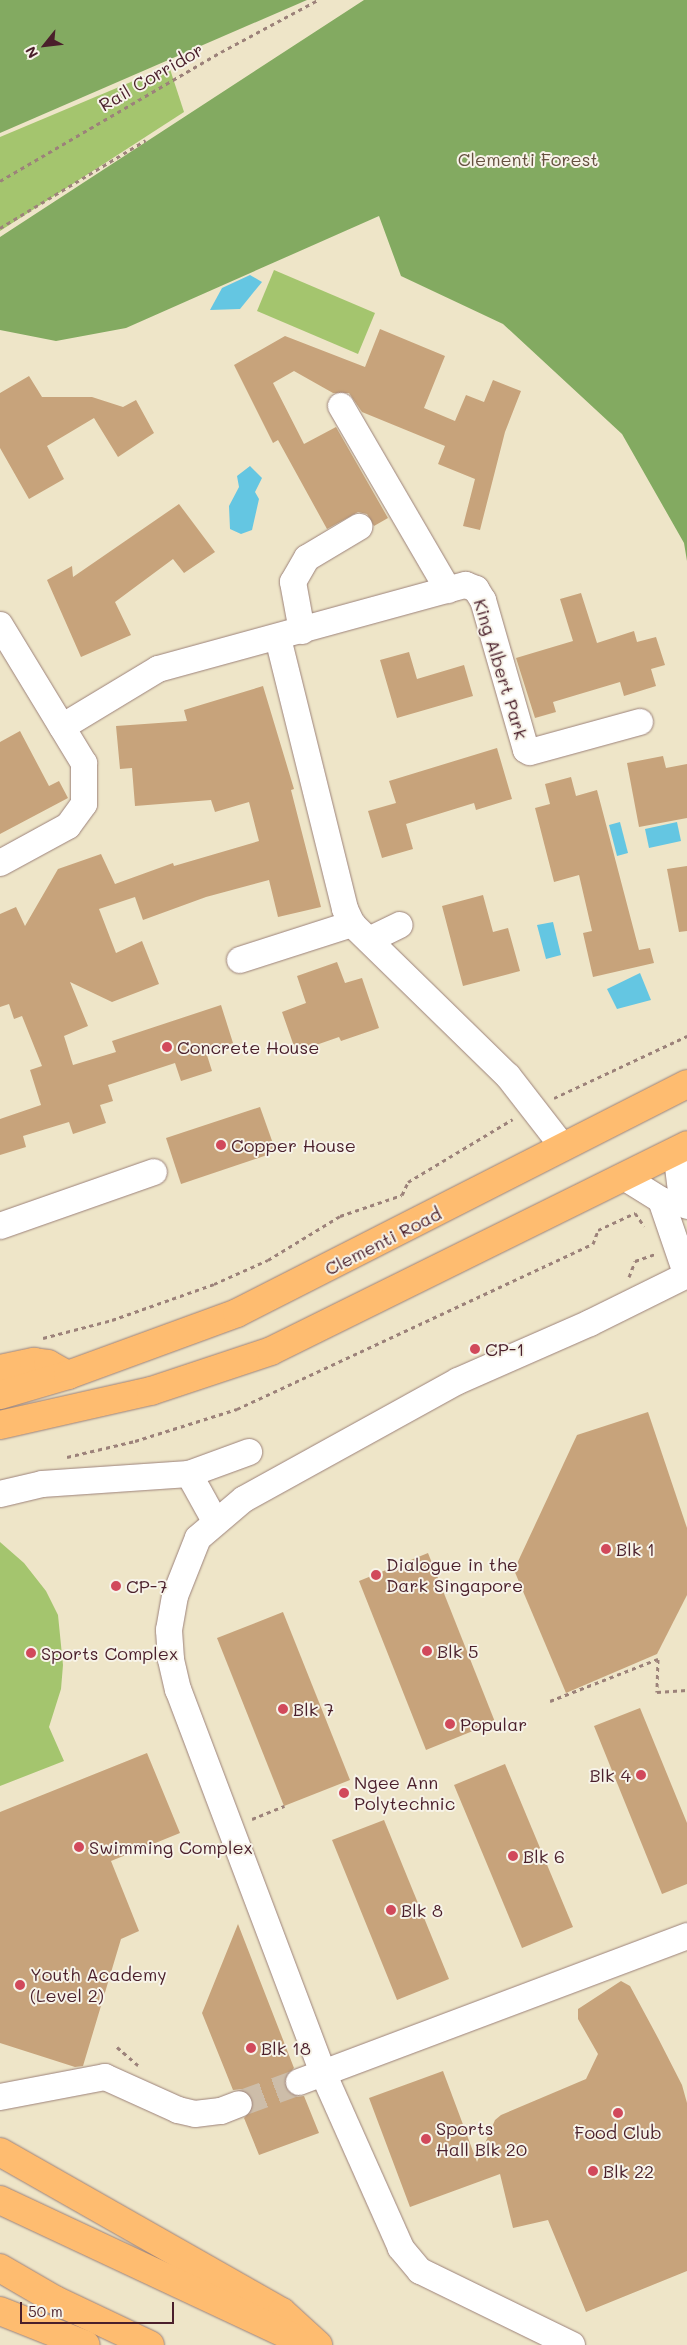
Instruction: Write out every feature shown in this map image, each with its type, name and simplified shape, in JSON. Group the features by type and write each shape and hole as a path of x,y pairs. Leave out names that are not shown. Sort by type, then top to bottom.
{"main road":[{"name":"Clementi Road","path":"0,1395 68,1375 237,1313 382,1242 687,1084"},
{"path":"0,1425 99,1401 151,1391 271,1351 682,1148"},
{"path":"0,1369 34,1362 48,1364 68,1375"},
{"path":"0,1444 76,1420 99,1401"},
{"path":"0,2152 282,2312 318,2345"},
{"path":"0,2200 311,2345"},
{"path":"0,2268 56,2300 150,2345"},
{"path":"0,2311 86,2345"}],"street":[{"name":"King Albert Park","path":"341,406 448,590"},
{"path":"359,527 307,558 293,582 290,635 345,909 360,932 535,1107 563,1147"},
{"name":"King Albert Park","path":"62,727 158,669 290,635 466,585 476,589 483,600 526,750 530,752 640,722"},
{"path":"0,625 84,763 84,804 68,826 0,863"},
{"path":"240,960 360,932 400,925"},
{"path":"682,1148 681,1191 687,1206"},
{"path":"0,1226 154,1172"},
{"path":"572,2345 420,2271 401,2248 311,2077 232,1827 178,1690 171,1659 169,1630 185,1563 198,1538 215,1521 244,1499 458,1381 590,1323 687,1276 661,1200 624,1177"},
{"path":"0,1494 42,1484 189,1474 249,1452"},
{"path":"189,1474 215,1521"},
{"path":"311,2077 687,1936"},
{"path":"0,2097 104,2077 187,2112 221,2111 239,2104"}],"path":[{"name":"Rail Corridor","path":"0,181 221,52 318,0"},
{"path":"0,228 146,140"},
{"path":"36,1340 112,1320 214,1284 268,1260 340,1216 402,1195 408,1182 416,1176 535,1107 687,1036"},
{"path":"63,1458 135,1442 236,1409 593,1244 598,1230 635,1213"},
{"path":"550,1702 658,1659 657,1692 687,1690"},
{"path":"232,1827 284,1806"}],"green space":[{"path":"0,0 307,0 0,133"},
{"name":"Clementi Forest","path":"364,0 687,0 687,561 684,543 622,434 503,324 401,276 379,216 126,328 56,341 0,330 0,237"},
{"path":"169,66 184,112 0,231 0,137"},
{"path":"274,270 375,313 358,354 257,311"},
{"name":"Sports Complex","path":"0,1542 24,1563 46,1591 58,1615 63,1665 61,1689 49,1727 64,1761 0,1786"}],"water":[{"path":"250,275 262,282 240,309 210,310 222,288"},
{"path":"250,466 262,478 255,492 259,499 252,530 241,534 230,529 229,506 239,487 237,476"},
{"path":"620,822 628,853 617,856 609,825"},
{"path":"677,822 681,841 649,848 645,829"},
{"path":"553,922 561,955 546,959 537,925"},
{"path":"640,973 651,1000 617,1009 607,989"}],"building":[{"path":"380,329 445,356 424,408 455,421 466,395 484,402 493,380 521,391 505,432 480,530 463,526 475,479 438,464 445,446 362,412 349,393 333,393 294,371 273,383 304,444 336,427 388,518 374,526 367,514 358,512 327,529 278,440 273,443 234,365 285,336 365,367"},
{"path":"29,376 42,397 92,397 123,407 136,400 154,433 118,457 94,418 47,446 64,479 29,499 0,448 0,393"},
{"path":"179,504 215,552 184,573 173,559 115,602 131,635 81,657 47,580 72,566 73,577"},
{"path":"581,593 597,643 634,631 637,642 656,637 665,665 651,669 656,686 624,696 620,682 553,702 556,712 535,718 516,658 573,641 560,599"},
{"path":"409,652 417,679 464,665 473,696 397,718 380,660"},
{"path":"263,686 294,789 291,790 321,907 278,917 269,880 206,897 143,920 135,897 99,909 116,953 142,941 159,984 112,1002 70,982 88,1026 64,1036 73,1065 116,1052 112,1041 221,1005 233,1043 206,1052 212,1071 181,1081 175,1063 108,1085 113,1101 100,1105 106,1123 73,1134 69,1122 23,1136 26,1147 0,1155 0,1119 41,1105 30,1070 42,1066 22,1016 14,1019 9,1004 0,1007 0,914 16,907 25,926 58,869 101,854 115,884 173,863 174,866 259,841 249,802 215,812 211,800 135,806 132,768 120,769 116,726 187,721 184,710"},
{"path":"20,731 49,786 59,781 68,798 0,834 0,742"},
{"path":"497,748 512,799 476,810 474,803 406,824 413,849 382,858 368,811 396,803 389,781"},
{"path":"663,756 666,768 687,764 687,818 639,827 627,763"},
{"path":"571,777 576,796 597,790 639,950 650,948 654,963 593,977 583,933 592,931 579,875 554,882 535,808 550,804 545,784"},
{"path":"687,866 687,931 679,932 667,869"},
{"path":"483,895 493,932 508,928 520,971 463,986 442,906"},
{"path":"337,962 345,983 362,978 379,1028 341,1041 339,1037 296,1052 282,1012 306,1003 297,976"},
{"name":"Copper House","path":"260,1107 276,1152 181,1184 166,1138"},
{"name":"Blk 1","path":"648,1412 687,1528 687,1595 657,1654 566,1693 514,1570 577,1435"},
{"name":"Blk 5","path":"428,1553 495,1722 426,1750 359,1581"},
{"name":"Blk 7","path":"283,1612 350,1780 284,1806 217,1638"},
{"name":"Blk 4","path":"640,1708 687,1823 687,1884 662,1894 594,1726"},
{"path":"147,1753 180,1833 111,1861 139,1931 121,1939 83,2066 75,2067 0,2043 0,1812"},
{"name":"Blk 6","path":"505,1764 573,1927 522,1948 454,1785"},
{"name":"Blk 8","path":"384,1820 449,1979 397,2000 332,1840"},
{"name":"Blk 18","path":"238,1924 294,2068 284,2079 285,2088 296,2097 304,2096 319,2133 259,2155 244,2118 254,2107 253,2098 242,2089 233,2090 202,2013"},
{"name":"Blk 22","path":"621,1981 630,1986 682,2085 687,2103 687,2271 586,2312 548,2220 513,2228 500,2174 410,2207 369,2098 443,2071 477,2162 495,2120 501,2115 586,2079 598,2054 578,2019 578,2009"}],"tunnel":[{"path":"239,2104 299,2082"}],"place":[{"name":"Concrete House","path":"167,1047"},
{"name":"Copper House","path":"221,1145"},
{"name":"CP-1","path":"475,1349"},
{"name":"Blk 1","path":"606,1549"},
{"name":"Dialogue in the Dark Singapore","path":"376,1575"},
{"name":"CP-7","path":"116,1586"},
{"name":"Blk 5","path":"427,1651"},
{"name":"Sports Complex","path":"31,1653"},
{"name":"Blk 7","path":"283,1709"},
{"name":"Popular","path":"450,1724"},
{"name":"Blk 4","path":"641,1775"},
{"name":"Ngee Ann Polytechnic","path":"344,1793"},
{"name":"Swimming Complex","path":"79,1847"},
{"name":"Blk 6","path":"513,1856"},
{"name":"Blk 8","path":"391,1910"},
{"name":"Youth Academy (Level 2)","path":"20,1985"},
{"name":"Blk 18","path":"251,2048"},
{"name":"Food Club","path":"618,2113"},
{"name":"Sports Hall Blk 20","path":"426,2139"},
{"name":"Blk 22","path":"593,2171"}]}
